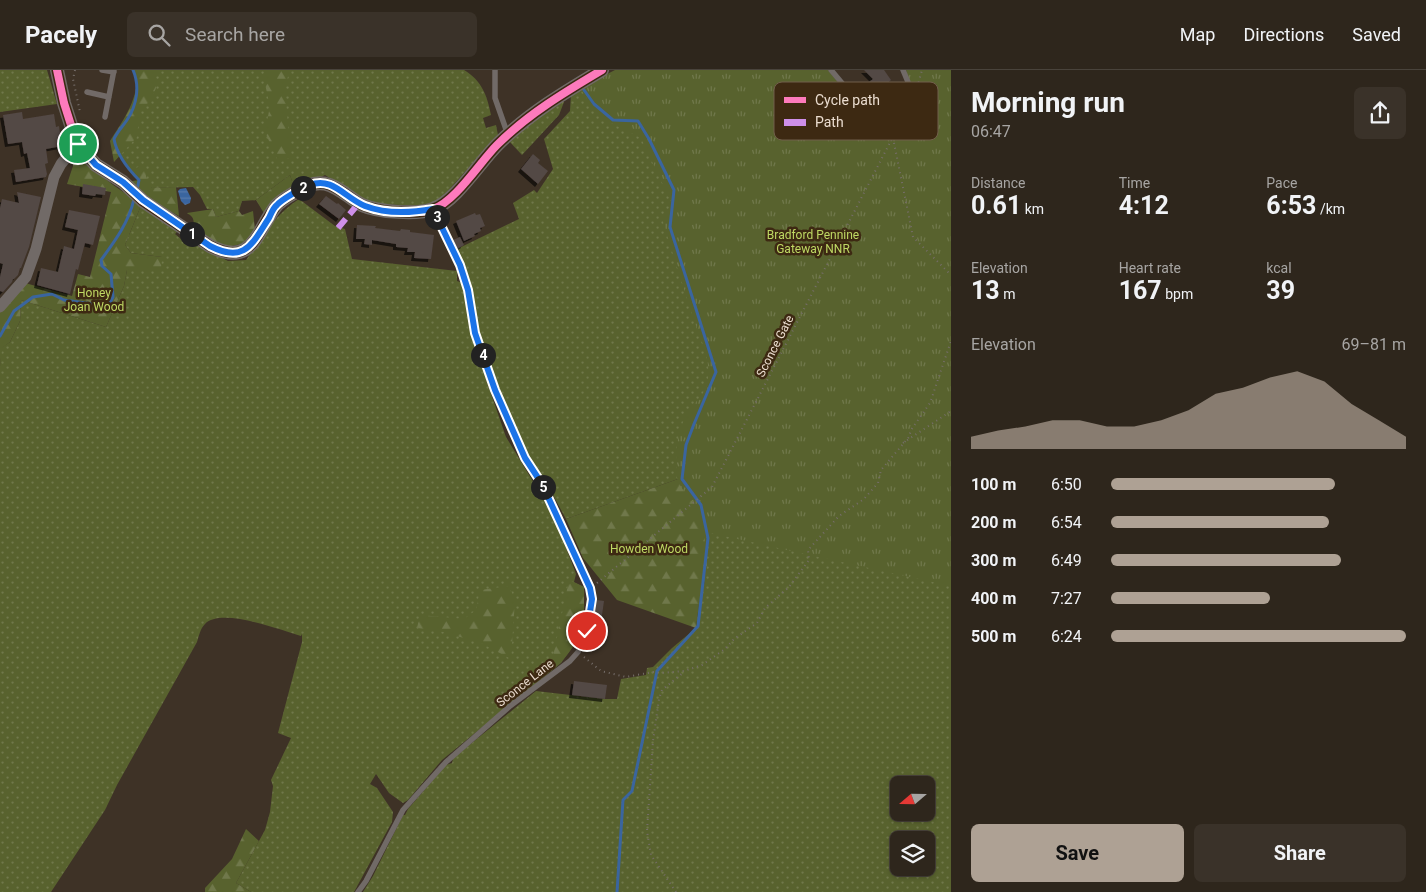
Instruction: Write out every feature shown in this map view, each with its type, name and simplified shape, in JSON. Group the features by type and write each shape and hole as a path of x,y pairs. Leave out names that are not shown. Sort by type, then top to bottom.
{"street":[{"path":"57,70 64,103 78,144 96,165 123,182 143,200 210,246 221,252 231,254 249,248 277,204 309,185 320,182 332,185 363,205 378,209 393,212 433,209 446,202 496,145 531,115 602,70"},
{"path":"0,307 26,277 36,249 54,177 61,164 78,144"}],"lane":[{"path":"102,70 114,71 105,116"},
{"path":"495,70 495,98 508,135"},
{"path":"831,70 841,82"},
{"path":"903,70 908,82"},
{"path":"87,92 109,97"},
{"name":"Sconce Lane","path":"358,892 366,881 402,810 446,762 510,706 570,661 578,652 587,631 592,599 590,588 542,484 525,458 495,390 475,333 468,290 460,265 433,209"}],"path":[{"path":"75,70 73,79 81,116"},
{"path":"894,140 913,237 951,275"},
{"path":"578,652 602,671 626,677 653,672 684,671 702,665 757,623 765,608 789,587 809,560 808,550 839,516 864,499 878,483 881,470 909,437 911,430 930,403 951,341"},
{"path":"900,446 951,411"},
{"path":"676,892 651,856 647,830 653,741 659,699 662,690 684,671"}],"green space":[{"path":"0,70 47,70 57,104 0,112"},
{"path":"133,70 464,70 483,89 491,115 483,118 486,128 496,125 498,135 438,202 425,206 377,204 362,198 325,175 295,190 290,175 256,200 242,201 239,211 216,217 213,209 207,209 200,195 193,187 152,188 130,171 119,155 124,128 136,89"},
{"path":"136,70 154,70 156,88 150,102 140,108 137,137 114,162 110,141 130,108 136,89"},
{"path":"266,70 289,70 285,93 291,157 279,163 265,132 270,106 263,75"},
{"name":"Bradford Pennine Gateway NNR","path":"615,70 828,70 837,82 774,82 774,140 938,140 938,82 910,82 906,70 951,70 951,586 701,531 695,505 678,481 676,453 683,421 703,394 709,371 704,349 662,218 672,204 641,138 607,121 595,111 580,88"},
{"path":"951,70 951,892 363,892 403,815 405,815 408,809 446,765 452,763 457,755 536,691 617,699 621,679 646,675 647,668 653,667 696,628 699,604 705,581 678,479 566,519 547,484 526,452 507,411 480,339 469,281 457,249 519,219 513,203 534,190 537,193 553,169 544,139 570,111 571,95 582,88 831,74 838,82 774,82 774,140 938,140 938,82 930,82"},
{"path":"562,101 564,102 559,115 522,155 508,140"},
{"name":"Honey Joan Wood","path":"71,146 104,178 142,203 125,245 131,253 162,257 161,269 127,270 124,286 106,327 21,300 20,321 10,342 2,348 0,367 0,312 25,283 72,296 78,274 90,277 111,192 67,184 73,166"},
{"path":"146,163 146,177 152,188 176,187 179,216 142,196 127,182 139,180 130,171"},
{"path":"290,175 295,190 265,215 256,200"},
{"path":"299,199 335,226 345,229 352,259 457,271 457,281 463,283 470,322 488,385 506,437 554,516 576,574 574,582 584,587 584,610 575,644 561,663 442,760 408,800 403,803 389,793 376,774 370,784 377,788 393,812 392,822 354,892 251,892 236,883 265,830 270,812 273,786 271,780 291,738 278,733 302,642 302,634 301,636 252,621 224,618 213,619 202,628 197,642 105,810 51,892 0,892 0,367 1,348 10,342 20,321 21,300 106,327 124,286 127,270 162,257 131,253 125,245 142,203 179,230 175,234 181,239 186,236 228,261 246,260 276,219"},
{"path":"213,209 216,217 239,211 242,215 253,211 255,230 246,243 227,247 204,238 193,225 193,218 187,213"},
{"name":"Howden Wood","path":"678,479 698,506 704,532 707,565 696,628 617,600 583,558 566,519"},
{"path":"569,580 584,587 581,623 574,644 568,654 550,671"},
{"path":"509,586 515,600 511,659 483,644 444,632 417,628 420,615 464,619 476,610 480,590"},
{"path":"246,829 259,841 236,883 251,892 205,892 205,888 232,859"}],"water":[{"path":"186,188 191,198 190,203 185,205 181,201 178,191"}],"building":[{"path":"864,70 884,70 891,80 889,82 869,82 873,79"},
{"path":"22,112 23,119 54,114 56,127 59,126 62,146 46,149 48,163 45,164 46,177 16,182 14,170 30,168 27,153 24,154 22,142 8,144 3,115"},
{"path":"533,154 540,160 538,163 548,171 538,184 521,169"},
{"path":"83,184 106,188 105,195 82,194"},
{"path":"17,192 41,197 29,247 21,268 18,275 3,292 0,291 0,277 3,264 0,263 0,208 2,199 19,203"},
{"path":"326,196 346,210 339,219 319,204"},
{"path":"69,210 100,216 93,245 85,243 70,294 37,285 41,268 58,272 64,246 74,249 78,230 65,227"},
{"path":"475,213 476,215 480,214 485,226 480,228 481,231 474,234 475,236 464,241 456,221"},
{"path":"357,225 376,226 375,228 400,231 401,229 410,230 410,232 434,235 431,259 414,258 415,252 407,252 408,248 396,247 396,244 372,240 372,245 364,244 365,239 356,239"},
{"path":"460,237 464,245 457,249 453,240"},
{"path":"597,600 604,601 601,622 593,621"},
{"path":"574,681 607,685 605,699 572,695"}],"waterway":[{"path":"133,70 137,89 135,102 127,120 114,139 124,162 139,180 137,190"},
{"path":"584,90 594,104 613,120 638,121 674,190 670,227 716,372 686,445 682,479 701,505 708,538 698,626 657,671 632,791 623,800 617,892"},
{"path":"0,336 14,311 33,297 52,294 64,300 93,304 110,303 113,297 111,274 102,266 101,260 125,223 134,199"}],"marked path":[{"path":"338,228 359,203"}],"cycle path":[{"path":"57,70 64,103 77,144 96,165 123,182 143,201 210,246 224,252 236,253 245,250 252,244 278,204 300,190 316,184 330,185 362,205 378,209 398,212 417,212 433,209 450,198 497,145 521,123 561,95 602,70"}],"route":[{"path":"78,144 96,165 123,182 143,200 210,246 221,252 231,254 249,248 277,204 309,185 320,182 332,185 363,205 378,209 393,212 433,209 460,265 468,290 475,333 495,390 525,458 542,484 590,588 592,599 587,631"}]}
